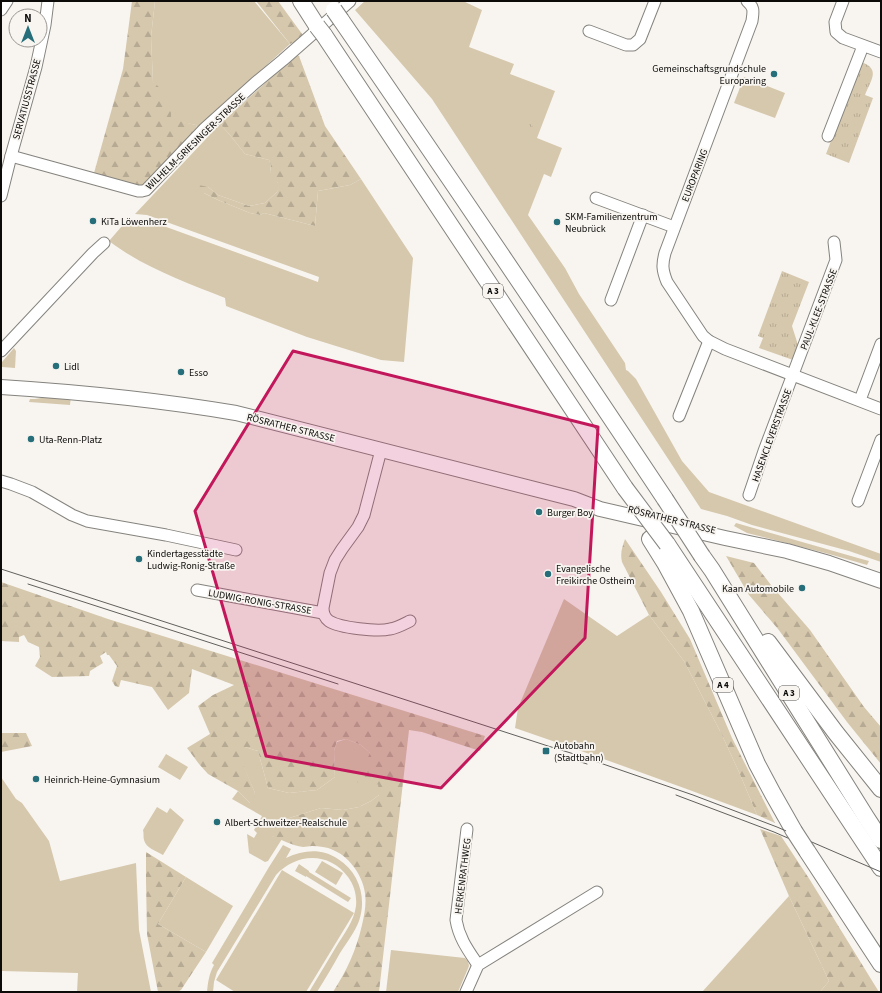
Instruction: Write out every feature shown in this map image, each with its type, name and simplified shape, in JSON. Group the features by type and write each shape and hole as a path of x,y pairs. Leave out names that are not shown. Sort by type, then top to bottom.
{"highway":[{"name":"A 3","path":"301,1 625,488 667,544 880,867"},
{"name":"A 3","path":"334,10 588,382 712,570 881,840"},
{"name":"A 4","path":"625,488 650,540 665,563 691,612 757,764 794,831 881,964"},
{"path":"712,570 881,789"}],"main road":[{"name":"RÖSRATHER STRASSE","path":"1,387 52,390 197,407 236,414 574,499 600,509 768,547 829,563 881,580"}],"street":[{"path":"1,10 7,1"},
{"name":"SERVATIUSSTRASSE","path":"1,196 36,67 45,25 48,1"},
{"name":"WILHELM-GRIESINGER-STRASSE","path":"11,156 138,191 146,190 206,128 255,83 350,1"},
{"path":"589,31 626,45 633,45 640,39 655,1"},
{"path":"843,1 835,22 836,32 843,38 881,52"},
{"name":"EUROPARING","path":"751,2 754,12 752,22 664,252 662,265 664,275 667,282 703,336 709,341 725,349 881,409"},
{"path":"828,136 863,46"},
{"path":"596,198 674,227"},
{"path":"611,300 643,215"},
{"name":"PAUL-KLEE-STRASSE","path":"793,375 836,260 834,242"},
{"path":"1,351 104,243"},
{"path":"679,416 709,341"},
{"path":"860,400 881,344"},
{"name":"HASENCLEVERSTRASSE","path":"749,495 793,375"},
{"path":"858,501 881,440"},
{"path":"381,450 364,515 358,527 335,560 330,573 323,613 330,621 346,626 374,630 392,629 410,621"},
{"path":"1,481 32,492 72,516 87,521 236,550"},
{"name":"LUDWIG-RONIG-STRASSE","path":"197,590 323,613"},
{"name":"HERKENRATHWEG","path":"467,830 456,920 459,933 478,965"},
{"path":"466,992 478,965 597,892"}],"highlighted area":[{"path":"293,351 598,427 585,638 441,788 266,756 195,511"}],"green space":[{"path":"132,1 155,1 151,37 153,82 167,98 171,119 196,125 197,128 144,186 138,187 94,173 123,69"},
{"path":"155,1 254,1 290,44 197,128 196,125 171,120 153,82 151,37"},
{"path":"256,1 278,1 305,38 290,44"},
{"path":"365,1 463,1 482,10 469,47 514,64 510,74 555,91 537,138 562,148 551,177 544,174 528,215 565,268 579,294 625,363 626,370 636,379 682,461 709,492 881,554 881,562 849,551 752,525 701,509 432,99 355,10"},
{"path":"296,55 299,56 325,126 361,179 350,185 318,191 315,226 264,213 260,215 250,213 204,193 196,186 199,185 208,187 218,195 249,206 265,203 277,192 279,186 277,182 273,181 270,172 271,166 269,160 245,154 220,124"},
{"path":"861,62 871,68 873,72 872,80 865,95 873,98 849,163 826,154"},
{"path":"744,77 785,93 775,118 734,103"},
{"path":"526,116 533,127 524,133 517,122"},
{"path":"220,124 245,154 269,160 271,166 270,172 280,186 277,192 265,203 249,206 218,195 208,187 204,193 250,213 260,215 264,213 315,226 318,191 350,185 361,179 413,258 404,362 381,360 307,337 226,306 225,298 150,266 136,259 109,241 128,219 147,220 318,282 319,277 147,215 135,214"},
{"path":"782,271 809,282 792,326 798,345 793,360 759,348 763,338 758,336"},
{"path":"14,348 16,351 15,368 2,367 2,362"},
{"path":"53,396 71,396 70,405 29,402 30,399"},
{"path":"736,523 869,561 867,565 747,533 734,526"},
{"path":"625,539 661,592 690,639 732,738 775,823 757,815 721,733 684,661 649,615 621,559"},
{"path":"726,556 754,563 810,630 864,707 881,727 881,764 847,722 778,629 749,595"},
{"path":"1,582 108,619 485,736 480,751 422,732 409,730 379,992 333,992 343,976 354,952 364,917 365,897 363,884 356,870 346,858 326,847 303,847 271,836 275,823 321,808 343,810 359,807 379,795 378,784 370,789 357,782 370,753 361,745 346,739 337,741 334,751 335,777 317,790 289,793 268,788 258,751 245,747 236,747 255,793 254,803 250,803 238,791 208,774 187,748 210,734 198,706 213,695 234,685 192,669 189,693 168,710 152,687 121,680 119,687 115,686 112,681 117,666 106,652 100,656 103,663 90,671 89,676 52,677 35,666 40,657 39,647 28,642 24,635 19,637 19,642 1,641"},
{"path":"564,599 617,636 649,615 684,661 721,733 757,815 515,728 518,708"},
{"path":"1,732 26,733 32,746 1,752"},
{"path":"346,739 361,745 370,753 379,783 379,795 359,807 343,810 321,808 275,823 272,836 282,839 268,861 265,862 249,853 247,834 254,838 257,833 254,830 262,816 232,799 238,791 250,803 255,793 235,747 245,747 258,751 268,788 289,793 317,790 335,777 334,751 337,742"},
{"path":"166,754 188,767 180,780 158,767"},
{"path":"1,777 49,841 60,881 136,863 139,930 151,992 77,992 78,973 1,971"},
{"path":"157,807 167,813 170,808 184,820 163,855 149,847 145,843 144,839 143,830"},
{"path":"760,829 781,836 879,992 820,992 829,981 789,896"},
{"path":"283,845 291,849 286,858 299,853 312,851 325,853 338,859 351,871 359,886 362,903 359,921 351,937 317,992 309,992 351,922 355,912 356,898 352,883 348,877 332,863 322,859 312,858 293,862 276,875 217,972 213,992 207,992 209,978 214,965 212,963"},
{"path":"146,852 186,877 158,924 206,952 181,990 177,992 158,992 147,934"},
{"path":"322,861 343,873 336,885 315,872"},
{"path":"299,864 309,872 351,898 348,902 306,876 295,871"},
{"path":"282,870 354,913 306,992 235,992 216,980"},
{"path":"186,877 233,906 206,952 158,924"},
{"path":"789,896 829,981 820,992 702,992"},
{"path":"391,950 465,958 468,961 469,966 458,992 386,992"}],"tram line":[{"path":"1,569 574,754 693,795 777,827 881,872"},
{"path":"28,584 338,684"},
{"path":"559,755 587,764"},
{"path":"676,795 797,842"}],"place":[{"name":"Gemeinschaftsgrundschule Europaring","path":"774,74"},
{"name":"KiTa Löwenherz","path":"93,221"},
{"name":"SKM-Familienzentrum Neubrück","path":"557,222"},
{"name":"Lidl","path":"56,366"},
{"name":"Esso","path":"181,372"},
{"name":"Uta-Renn-Platz","path":"31,439"},
{"name":"Burger Boy","path":"539,512"},
{"name":"Kindertagesstädte Ludwig-Ronig-Straße","path":"139,559"},
{"name":"Evangelische Freikirche Ostheim","path":"548,574"},
{"name":"Kaan Automobile","path":"802,588"},
{"name":"Autobahn (Stadtbahn)","path":"546,751"},
{"name":"Heinrich-Heine-Gymnasium","path":"36,779"},
{"name":"Albert-Schweitzer-Realschule","path":"217,822"}]}
